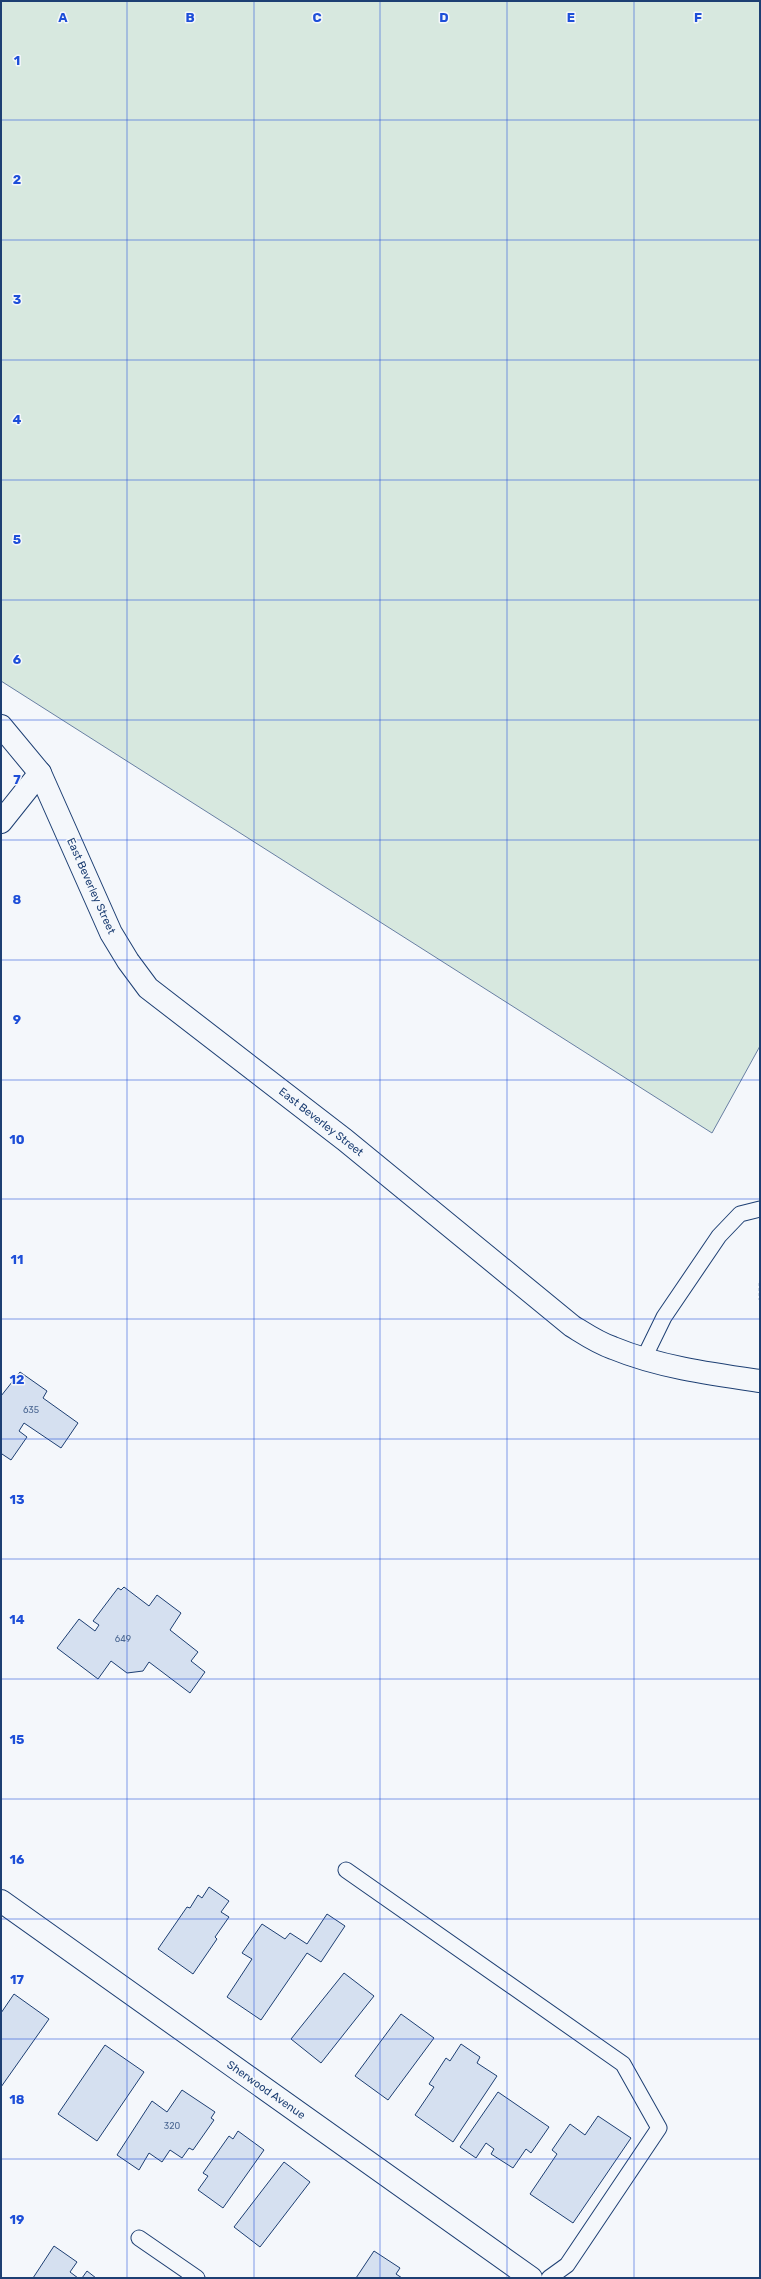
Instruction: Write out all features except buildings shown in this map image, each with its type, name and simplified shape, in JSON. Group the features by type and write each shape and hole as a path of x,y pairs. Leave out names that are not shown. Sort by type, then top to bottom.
{"street":[{"name":"East Beverley Street","path":"1,726 40,773 111,933 128,961 148,988 345,1140 572,1326 613,1348 644,1358 698,1372 760,1382"},
{"path":"1,822 40,773"},
{"name":"Sherwood Avenue","path":"1,1902 531,2278"}],"lane":[{"path":"644,1358 664,1317 719,1236 740,1214 760,1209"},
{"path":"346,1870 623,2064 659,2128 567,2265 549,2278"},
{"path":"138,2238 197,2278"}],"path":[{"path":"760,1283 760,1300"}],"shaded area":[{"path":"1,1 760,1 760,1046 712,1133 1,681"}]}
